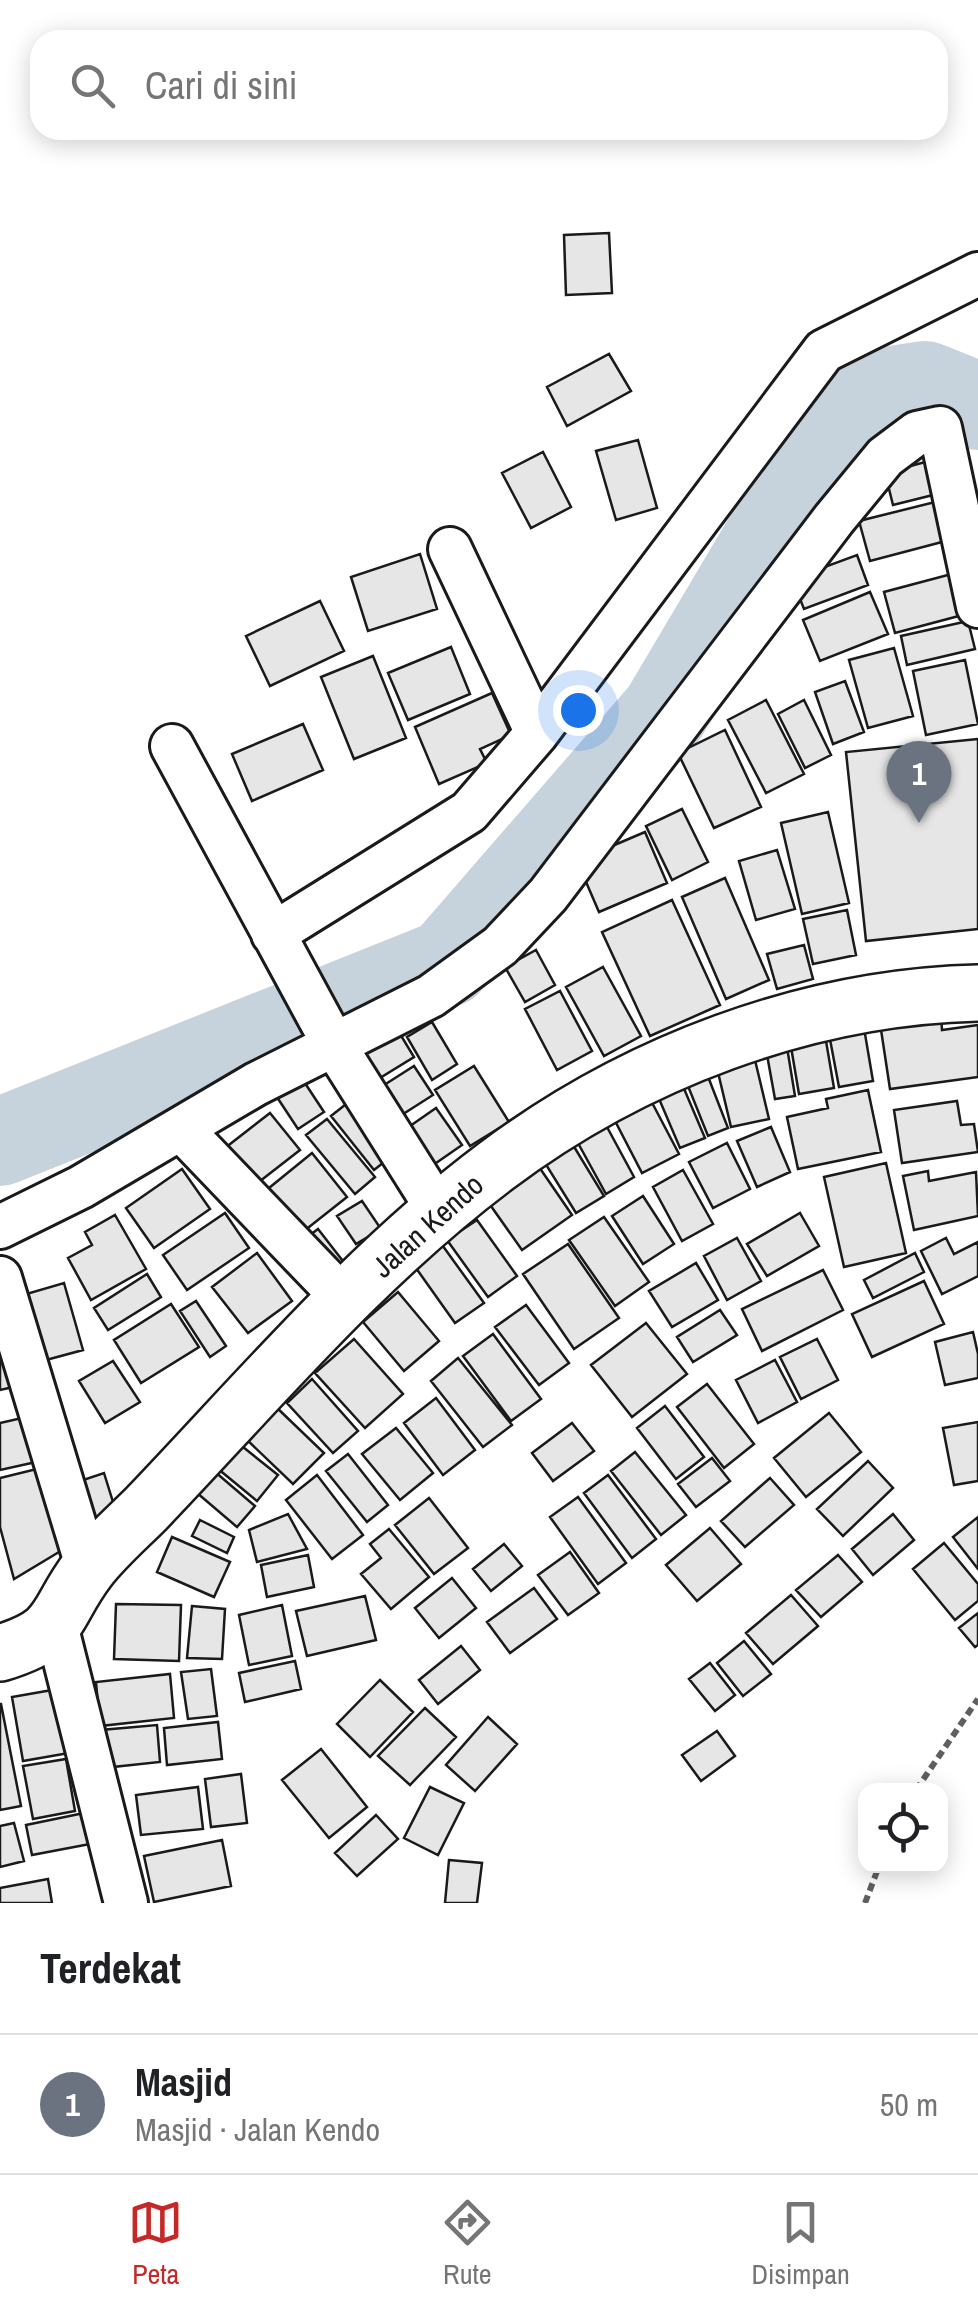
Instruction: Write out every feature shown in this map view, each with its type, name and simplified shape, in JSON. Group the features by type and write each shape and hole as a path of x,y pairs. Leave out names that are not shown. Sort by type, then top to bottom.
{"street":[{"path":"273,934 469,812 537,733 824,351 978,274"},
{"path":"0,1228 81,1187 256,1084 431,996 500,946 548,895 834,519 886,457 917,433 940,428 978,606"},
{"path":"450,549 537,733"},
{"path":"172,746 333,1043 440,1213"},
{"name":"Jalan Kendo","path":"56,1625 88,1569 292,1353 399,1247 496,1166 593,1102 723,1040 844,1008 919,994 978,993"},
{"path":"182,1130 346,1301"},
{"path":"0,1278 88,1569"},
{"path":"0,1654 25,1646 56,1625 126,1903"}],"path":[{"path":"921,1783 978,1699"},
{"path":"865,1903 877,1873"}],"building":[{"path":"609,233 612,293 566,295 564,235"},
{"path":"609,354 631,391 567,426 547,387"},
{"path":"638,440 657,508 616,520 596,451"},
{"path":"543,452 571,507 531,528 502,473"},
{"path":"936,459 945,492 893,505 885,473"},
{"path":"947,499 957,538 870,561 859,521"},
{"path":"420,554 437,609 368,631 351,577"},
{"path":"857,555 868,585 804,609 792,579"},
{"path":"959,572 970,613 895,633 884,592"},
{"path":"870,592 888,634 820,661 803,620"},
{"path":"320,601 344,651 270,686 246,636"},
{"path":"968,621 975,649 907,665 901,636"},
{"path":"451,647 470,694 408,720 388,673"},
{"path":"894,648 913,716 868,728 849,660"},
{"path":"373,656 406,738 354,759 321,677"},
{"path":"965,660 978,724 926,735 913,671"},
{"path":"845,681 864,732 833,744 815,692"},
{"path":"492,693 511,735 480,749 487,763 439,784 415,727"},
{"path":"766,700 804,774 766,793 728,720"},
{"path":"804,700 831,755 805,768 778,714"},
{"path":"303,724 323,770 252,801 232,754"},
{"path":"725,730 761,807 714,828 678,753"},
{"path":"978,739 978,929 866,941 846,752"},
{"path":"682,809 708,862 672,880 646,826"},
{"path":"828,812 849,903 802,914 781,823"},
{"path":"645,832 667,883 599,912 577,861"},
{"path":"777,850 795,909 756,920 739,861"},
{"path":"725,878 769,980 726,999 682,897"},
{"path":"672,900 720,1005 650,1036 602,932"},
{"path":"847,910 856,955 813,964 803,919"},
{"path":"804,945 813,979 777,989 767,954"},
{"path":"536,950 555,985 525,1002 505,967"},
{"path":"603,967 641,1036 604,1056 566,987"},
{"path":"560,991 592,1051 557,1070 525,1009"},
{"path":"941,1015 942,1030 978,1025 978,1077 890,1089 880,1023"},
{"path":"391,1019 414,1057 375,1081 352,1042"},
{"path":"432,1022 457,1064 432,1080 407,1037"},
{"path":"864,1028 873,1081 839,1087 829,1034"},
{"path":"785,1035 795,1096 775,1099 764,1038"},
{"path":"825,1035 834,1088 799,1094 790,1041"},
{"path":"755,1060 769,1119 731,1127 717,1068"},
{"path":"414,1066 433,1095 389,1123 370,1094"},
{"path":"474,1066 509,1122 470,1146 435,1090"},
{"path":"295,1068 324,1112 298,1129 269,1085"},
{"path":"707,1074 728,1128 708,1136 686,1081"},
{"path":"682,1084 705,1138 680,1148 657,1094"},
{"path":"868,1090 881,1152 798,1169 787,1117 828,1108 826,1099"},
{"path":"648,1095 679,1154 642,1173 612,1115"},
{"path":"355,1097 398,1151 374,1170 331,1116"},
{"path":"957,1101 961,1125 974,1124 978,1152 902,1163 894,1110"},
{"path":"436,1108 462,1145 426,1170 400,1133"},
{"path":"270,1113 300,1150 255,1185 225,1148"},
{"path":"327,1119 375,1177 355,1194 306,1135"},
{"path":"607,1127 634,1177 606,1194 578,1143"},
{"path":"771,1127 790,1172 757,1187 737,1141"},
{"path":"727,1143 750,1189 713,1208 689,1162"},
{"path":"573,1145 604,1196 576,1213 545,1163"},
{"path":"312,1153 347,1197 304,1231 269,1188"},
{"path":"886,1163 906,1253 844,1267 824,1177"},
{"path":"537,1164 572,1215 522,1250 486,1199"},
{"path":"182,1169 210,1209 154,1248 126,1208"},
{"path":"683,1170 713,1224 682,1241 653,1187"},
{"path":"928,1171 929,1181 976,1172 978,1216 914,1230 903,1176"},
{"path":"643,1196 674,1244 643,1264 612,1216"},
{"path":"362,1201 381,1229 356,1244 337,1216"},
{"path":"225,1213 249,1248 187,1290 163,1255"},
{"path":"800,1213 819,1246 767,1276 747,1244"},
{"path":"115,1215 146,1269 91,1300 68,1258 92,1245 85,1232"},
{"path":"604,1217 649,1282 615,1306 569,1240"},
{"path":"477,1220 517,1276 488,1297 447,1240"},
{"path":"318,1229 346,1265 314,1289 286,1253"},
{"path":"737,1238 761,1281 727,1300 704,1256"},
{"path":"946,1238 954,1254 978,1242 978,1276 942,1294 921,1251"},
{"path":"440,1242 484,1303 455,1323 411,1261"},
{"path":"568,1244 619,1318 574,1349 523,1274"},
{"path":"257,1253 292,1301 248,1333 212,1287"},
{"path":"915,1253 924,1272 873,1298 864,1280"},
{"path":"696,1263 718,1300 672,1327 649,1291"},
{"path":"823,1270 843,1310 762,1351 742,1309"},
{"path":"147,1274 161,1297 108,1330 94,1308"},
{"path":"924,1281 944,1324 872,1357 852,1314"},
{"path":"64,1283 83,1350 35,1363 16,1297"},
{"path":"398,1292 439,1341 404,1371 363,1322"},
{"path":"196,1301 226,1346 210,1357 180,1311"},
{"path":"171,1304 199,1347 141,1383 114,1340"},
{"path":"526,1305 569,1363 539,1385 495,1327"},
{"path":"720,1310 737,1335 693,1362 677,1337"},
{"path":"646,1323 687,1374 632,1417 591,1365"},
{"path":"973,1332 978,1378 945,1385 935,1342"},
{"path":"493,1334 541,1399 511,1421 463,1356"},
{"path":"0,1339 13,1387 0,1390"},
{"path":"354,1339 403,1394 365,1428 315,1373"},
{"path":"817,1339 838,1380 801,1399 780,1357"},
{"path":"458,1358 512,1425 483,1447 431,1381"},
{"path":"775,1360 797,1402 758,1423 736,1380"},
{"path":"113,1361 140,1402 105,1423 79,1381"},
{"path":"312,1379 358,1431 333,1453 287,1403"},
{"path":"707,1384 754,1444 724,1468 677,1407"},
{"path":"436,1398 475,1450 443,1475 404,1423"},
{"path":"275,1406 324,1453 293,1484 245,1438"},
{"path":"665,1406 704,1457 676,1479 637,1428"},
{"path":"829,1413 861,1452 806,1497 774,1458"},
{"path":"35,1415 45,1460 0,1470 0,1423"},
{"path":"978,1422 978,1481 954,1485 943,1428"},
{"path":"572,1423 594,1451 553,1481 532,1453"},
{"path":"396,1428 433,1473 400,1500 362,1454"},
{"path":"238,1443 278,1475 257,1501 217,1468"},
{"path":"635,1452 686,1515 661,1535 611,1471"},
{"path":"348,1454 388,1505 367,1522 326,1471"},
{"path":"712,1458 730,1481 696,1507 678,1484"},
{"path":"868,1461 893,1488 843,1536 817,1509"},
{"path":"49,1466 69,1546 14,1579 0,1527 0,1478"},
{"path":"214,1471 255,1506 237,1527 196,1492"},
{"path":"104,1473 117,1515 88,1525 74,1483"},
{"path":"317,1475 363,1535 332,1559 286,1500"},
{"path":"608,1475 656,1539 632,1558 584,1493"},
{"path":"770,1478 794,1505 745,1547 721,1521"},
{"path":"578,1497 626,1563 598,1584 550,1517"},
{"path":"429,1498 468,1548 434,1574 395,1525"},
{"path":"288,1514 307,1549 257,1562 249,1530"},
{"path":"893,1514 914,1540 873,1575 852,1549"},
{"path":"978,1517 978,1569 953,1537"},
{"path":"200,1520 234,1537 227,1553 192,1536"},
{"path":"710,1528 741,1564 697,1601 666,1565"},
{"path":"389,1529 429,1577 391,1609 361,1574 381,1558 370,1544"},
{"path":"172,1537 230,1562 214,1597 157,1572"},
{"path":"944,1543 978,1584 978,1601 955,1620 913,1569"},
{"path":"504,1544 522,1566 491,1591 473,1569"},
{"path":"570,1552 599,1593 568,1615 538,1575"},
{"path":"308,1555 314,1587 267,1597 261,1565"},
{"path":"838,1555 862,1582 821,1617 796,1590"},
{"path":"452,1578 476,1608 439,1638 415,1608"},
{"path":"534,1588 557,1619 510,1653 487,1622"},
{"path":"791,1595 818,1626 773,1664 746,1633"},
{"path":"365,1596 376,1640 307,1656 296,1611"},
{"path":"116,1604 181,1605 179,1661 114,1659"},
{"path":"282,1605 292,1656 249,1665 239,1615"},
{"path":"192,1606 225,1609 222,1659 187,1658"},
{"path":"978,1613 978,1645 975,1647 959,1628"},
{"path":"744,1641 771,1674 743,1696 717,1663"},
{"path":"461,1646 480,1670 438,1704 419,1680"},
{"path":"295,1661 301,1689 245,1702 239,1673"},
{"path":"710,1663 735,1695 715,1711 689,1679"},
{"path":"211,1669 217,1716 188,1719 181,1672"},
{"path":"170,1674 174,1718 100,1726 96,1682"},
{"path":"380,1680 413,1712 370,1757 337,1724"},
{"path":"58,1689 69,1753 23,1761 12,1697"},
{"path":"0,1704 21,1806 0,1810"},
{"path":"425,1708 456,1737 410,1785 378,1756"},
{"path":"488,1717 517,1744 475,1791 446,1765"},
{"path":"218,1722 222,1759 167,1765 164,1728"},
{"path":"157,1725 160,1762 103,1768 101,1730"},
{"path":"717,1731 735,1756 701,1781 682,1755"},
{"path":"321,1749 367,1807 329,1838 282,1780"},
{"path":"66,1759 75,1811 33,1819 23,1766"},
{"path":"241,1774 247,1823 211,1827 205,1779"},
{"path":"198,1787 203,1829 141,1835 136,1795"},
{"path":"430,1787 464,1803 438,1855 404,1838"},
{"path":"84,1813 90,1844 32,1855 26,1825"},
{"path":"376,1815 398,1839 357,1876 335,1853"},
{"path":"14,1823 24,1861 0,1867 0,1826"},
{"path":"222,1840 231,1886 154,1902 144,1856"},
{"path":"449,1860 482,1863 477,1903 445,1903"},
{"path":"48,1879 52,1903 0,1903 0,1888"}],"waterway":[{"path":"0,1142 447,963 665,712 835,425 872,393 925,385 978,406"}],"place":[{"name":"Masjid","path":"919,823"}]}
